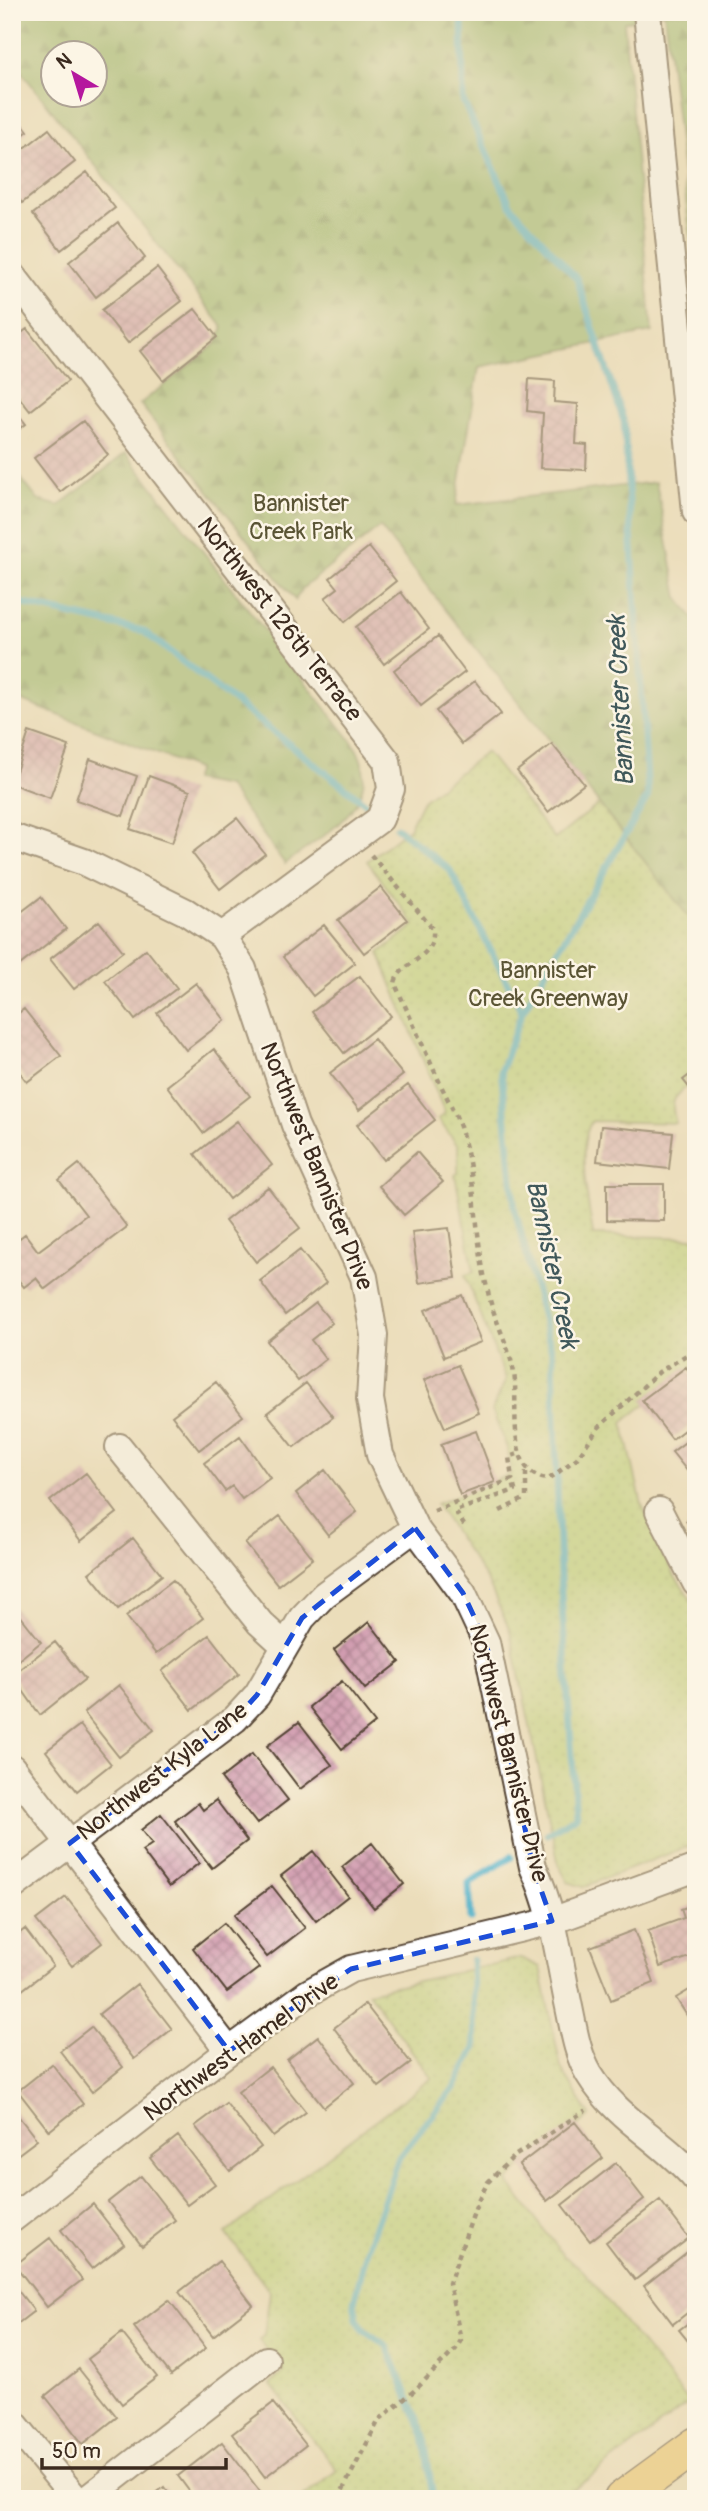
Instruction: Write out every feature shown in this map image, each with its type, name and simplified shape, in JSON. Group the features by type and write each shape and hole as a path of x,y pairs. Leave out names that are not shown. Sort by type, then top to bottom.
{"main road":[{"path":"622,2499 696,2445"}],"street":[{"path":"647,12 696,512"},
{"name":"Northwest 126th Terrace","path":"14,282 387,761 391,789 380,818 222,936"},
{"name":"Northwest Bannister Drive","path":"12,837 84,862 186,912 222,936 243,969 295,1125 364,1277 374,1335 370,1399 374,1429 389,1480 415,1528 463,1593 486,1642 533,1867 544,1890 552,1921 578,2050 590,2075 609,2099 640,2132 696,2179"},
{"path":"119,1447 260,1623 284,1645"},
{"path":"659,1511 696,1583"},
{"name":"Northwest Kyla Lane","path":"12,1887 234,1719 257,1695 302,1618 324,1595 415,1528"},
{"path":"12,1768 229,2052"},
{"name":"Northwest Hamel Drive","path":"12,2219 308,1993 351,1969 552,1921 696,1868"},
{"path":"87,2499 266,2360"},
{"path":"12,2421 76,2499"}],"path":[{"path":"375,859 433,929 434,934 423,956 399,971 395,984 461,1129 478,1211 483,1271 514,1375 520,1453 526,1468 528,1494 523,1501 500,1511"},
{"path":"526,1468 536,1476 549,1479 572,1462 598,1428 659,1372 696,1349"},
{"path":"464,1525 454,1511 515,1490 509,1457 520,1453"},
{"path":"415,1528 438,1507 512,1479"},
{"path":"338,2499 372,2430 391,2408 414,2391 456,2349 461,2340 449,2283 478,2201 488,2182 513,2157 563,2123 609,2099"}],"highlighted area":[{"path":"415,1528 463,1593 486,1642 533,1867 552,1921 351,1969 229,2051 70,1843 235,1719 257,1695 302,1618"}],"green space":[{"name":"Bannister Creek Park","path":"12,12 664,12 624,22 652,332 479,367 456,505 656,482 678,598 696,621 696,926 380,527 303,588 295,600 140,404 216,344 223,327 50,108 108,108 108,38 38,38 38,93 12,60"},
{"path":"664,12 696,12 696,284"},
{"path":"126,453 353,743 362,764 364,782 358,799 348,814 334,828 285,864 227,786 193,780 197,769 12,697 12,467 38,500 59,506"},
{"name":"Bannister Creek Greenway","path":"486,752 555,839 599,804 696,926 696,1079 683,1089 674,1102 676,1123 592,1121 584,1145 584,1160 593,1235 696,1238 696,1364 623,1422 642,1505 673,1574 696,1606 693,1772 696,1841 583,1887 568,1882 559,1866 510,1631 488,1582 436,1504 511,1474 507,1448 492,1410 506,1380 465,1275 474,1272 455,1175 458,1173 458,1146 438,1119 445,1113 379,953 415,925 367,861 409,828 423,800"},
{"path":"521,1958 540,1967 561,2068 590,2116 519,2169 508,2182 564,2256 581,2268 689,2403 561,2499 301,2499 337,2470 270,2384 284,2372 259,2340 264,2335 270,2292 226,2233 432,2078 368,1992"}],"building":[{"path":"12,110 28,131 12,143"},
{"path":"49,129 75,162 22,203 12,190 12,158"},
{"path":"87,172 115,208 61,250 33,214"},
{"path":"118,223 145,258 96,297 69,262"},
{"path":"157,268 182,301 128,343 102,310"},
{"path":"195,309 217,337 163,380 140,351"},
{"path":"27,329 68,381 30,411 12,388 12,340"},
{"path":"529,379 555,381 554,402 578,404 576,444 587,445 586,470 540,468 543,413 527,411"},
{"path":"12,407 26,424 12,435"},
{"path":"83,421 108,455 60,492 34,458"},
{"path":"369,547 396,581 345,622 325,598 338,588 330,578"},
{"path":"401,592 429,629 384,664 356,627"},
{"path":"438,636 465,672 421,706 394,670"},
{"path":"475,681 501,714 462,744 436,711"},
{"path":"29,732 69,746 50,798 12,784"},
{"path":"552,744 584,784 548,812 517,771"},
{"path":"90,759 137,776 123,816 76,800"},
{"path":"149,776 190,791 172,843 130,829"},
{"path":"237,818 265,854 220,889 192,853"},
{"path":"381,887 407,920 364,953 338,920"},
{"path":"41,897 66,929 16,968 12,963 12,919"},
{"path":"99,921 123,951 74,989 50,959"},
{"path":"324,925 355,963 313,996 283,957"},
{"path":"146,949 177,988 135,1020 105,981"},
{"path":"360,976 391,1016 344,1053 312,1012"},
{"path":"196,983 225,1020 186,1050 157,1013"},
{"path":"24,1009 61,1056 27,1082 12,1062 12,1018"},
{"path":"374,1039 403,1075 359,1110 330,1073"},
{"path":"214,1049 250,1096 203,1133 167,1086"},
{"path":"696,1070 696,1096 683,1080"},
{"path":"408,1085 435,1120 384,1160 357,1125"},
{"path":"237,1121 272,1165 229,1199 195,1154"},
{"path":"601,1126 673,1133 669,1169 597,1161"},
{"path":"417,1152 443,1182 404,1215 379,1186"},
{"path":"79,1164 127,1227 45,1289 36,1278 24,1287 12,1272 12,1244 25,1234 38,1251 86,1215 59,1180"},
{"path":"607,1184 664,1184 664,1221 607,1220"},
{"path":"268,1187 300,1228 256,1262 225,1221"},
{"path":"449,1228 456,1278 419,1283 412,1232"},
{"path":"300,1250 326,1283 285,1315 260,1281"},
{"path":"462,1295 481,1342 444,1357 425,1310"},
{"path":"316,1303 332,1323 311,1340 326,1359 298,1381 267,1341"},
{"path":"458,1365 479,1413 445,1428 424,1380"},
{"path":"686,1367 696,1380 696,1421 672,1439 642,1400"},
{"path":"216,1382 243,1416 199,1450 172,1416"},
{"path":"306,1383 333,1417 294,1447 267,1413"},
{"path":"476,1431 495,1482 460,1495 441,1444"},
{"path":"696,1434 696,1482 672,1452"},
{"path":"240,1436 270,1478 242,1499 232,1486 225,1491 204,1463"},
{"path":"325,1470 357,1512 328,1535 296,1493"},
{"path":"86,1473 117,1513 81,1541 50,1501"},
{"path":"696,1514 696,1534 686,1521"},
{"path":"280,1516 313,1558 278,1585 245,1543"},
{"path":"133,1538 162,1575 118,1609 89,1573"},
{"path":"173,1580 203,1618 156,1654 126,1616"},
{"path":"12,1605 41,1642 12,1665"},
{"path":"369,1622 400,1662 365,1689 334,1650"},
{"path":"209,1635 239,1674 192,1710 162,1671"},
{"path":"55,1642 85,1679 40,1715 12,1675"},
{"path":"342,1681 375,1723 342,1749 309,1707"},
{"path":"119,1685 154,1730 119,1757 84,1713"},
{"path":"299,1722 332,1765 300,1789 267,1746"},
{"path":"80,1725 111,1764 77,1791 46,1751"},
{"path":"252,1754 288,1800 257,1824 221,1778"},
{"path":"216,1800 247,1841 212,1868 175,1821 198,1803 203,1810"},
{"path":"161,1814 199,1863 169,1887 142,1851 152,1844 141,1830"},
{"path":"372,1843 404,1884 374,1908 342,1867"},
{"path":"313,1851 348,1896 316,1921 281,1876"},
{"path":"272,1886 305,1928 267,1957 234,1915"},
{"path":"66,1897 102,1943 72,1966 36,1920"},
{"path":"696,1904 696,1955 660,1967 648,1931 684,1918 681,1909"},
{"path":"224,1923 259,1968 227,1992 193,1948"},
{"path":"25,1929 53,1966 17,1994 12,1988 12,1939"},
{"path":"634,1930 654,1983 611,2000 590,1947"},
{"path":"137,1984 172,2029 134,2059 99,2014"},
{"path":"696,1986 696,2030 676,1998"},
{"path":"365,2004 411,2063 379,2087 334,2028"},
{"path":"91,2027 123,2067 92,2092 60,2051"},
{"path":"318,2036 354,2083 324,2107 287,2060"},
{"path":"52,2064 83,2104 49,2131 18,2091"},
{"path":"270,2067 306,2112 273,2137 238,2092"},
{"path":"226,2103 261,2147 230,2171 195,2126"},
{"path":"12,2108 37,2140 12,2159"},
{"path":"575,2122 603,2158 547,2201 519,2165"},
{"path":"178,2136 215,2184 187,2205 150,2158"},
{"path":"616,2163 644,2199 590,2241 562,2205"},
{"path":"141,2176 175,2220 142,2246 108,2202"},
{"path":"660,2200 689,2238 635,2280 606,2242"},
{"path":"93,2204 124,2244 92,2269 61,2230"},
{"path":"50,2238 82,2280 47,2307 15,2265"},
{"path":"691,2249 696,2254 696,2306 673,2324 644,2286"},
{"path":"219,2261 253,2305 213,2336 179,2292"},
{"path":"12,2283 34,2311 12,2328"},
{"path":"169,2300 206,2348 171,2375 134,2327"},
{"path":"696,2317 696,2351 679,2330"},
{"path":"122,2333 157,2377 122,2404 88,2359"},
{"path":"79,2369 117,2417 83,2444 45,2396"},
{"path":"273,2403 306,2445 265,2477 232,2434"},
{"path":"222,2442 266,2499 195,2499 178,2476"},
{"path":"164,2487 173,2499 149,2499"}],"waterway":[{"name":"Bannister Creek","path":"462,12 463,101 511,206 577,279 624,422 648,796 522,1012 501,1070 515,1210 553,1356 560,1576 576,1816 547,1834"},
{"path":"12,601 143,631 365,803"},
{"path":"397,828 450,870 522,1012"},
{"name":"Bannister Creek","path":"471,1919 469,1883 511,1857"},
{"name":"Bannister Creek","path":"433,2499 424,2436 387,2346 364,2330 357,2319 354,2302 368,2246 399,2157 455,2087 475,2048 472,1960"}]}
